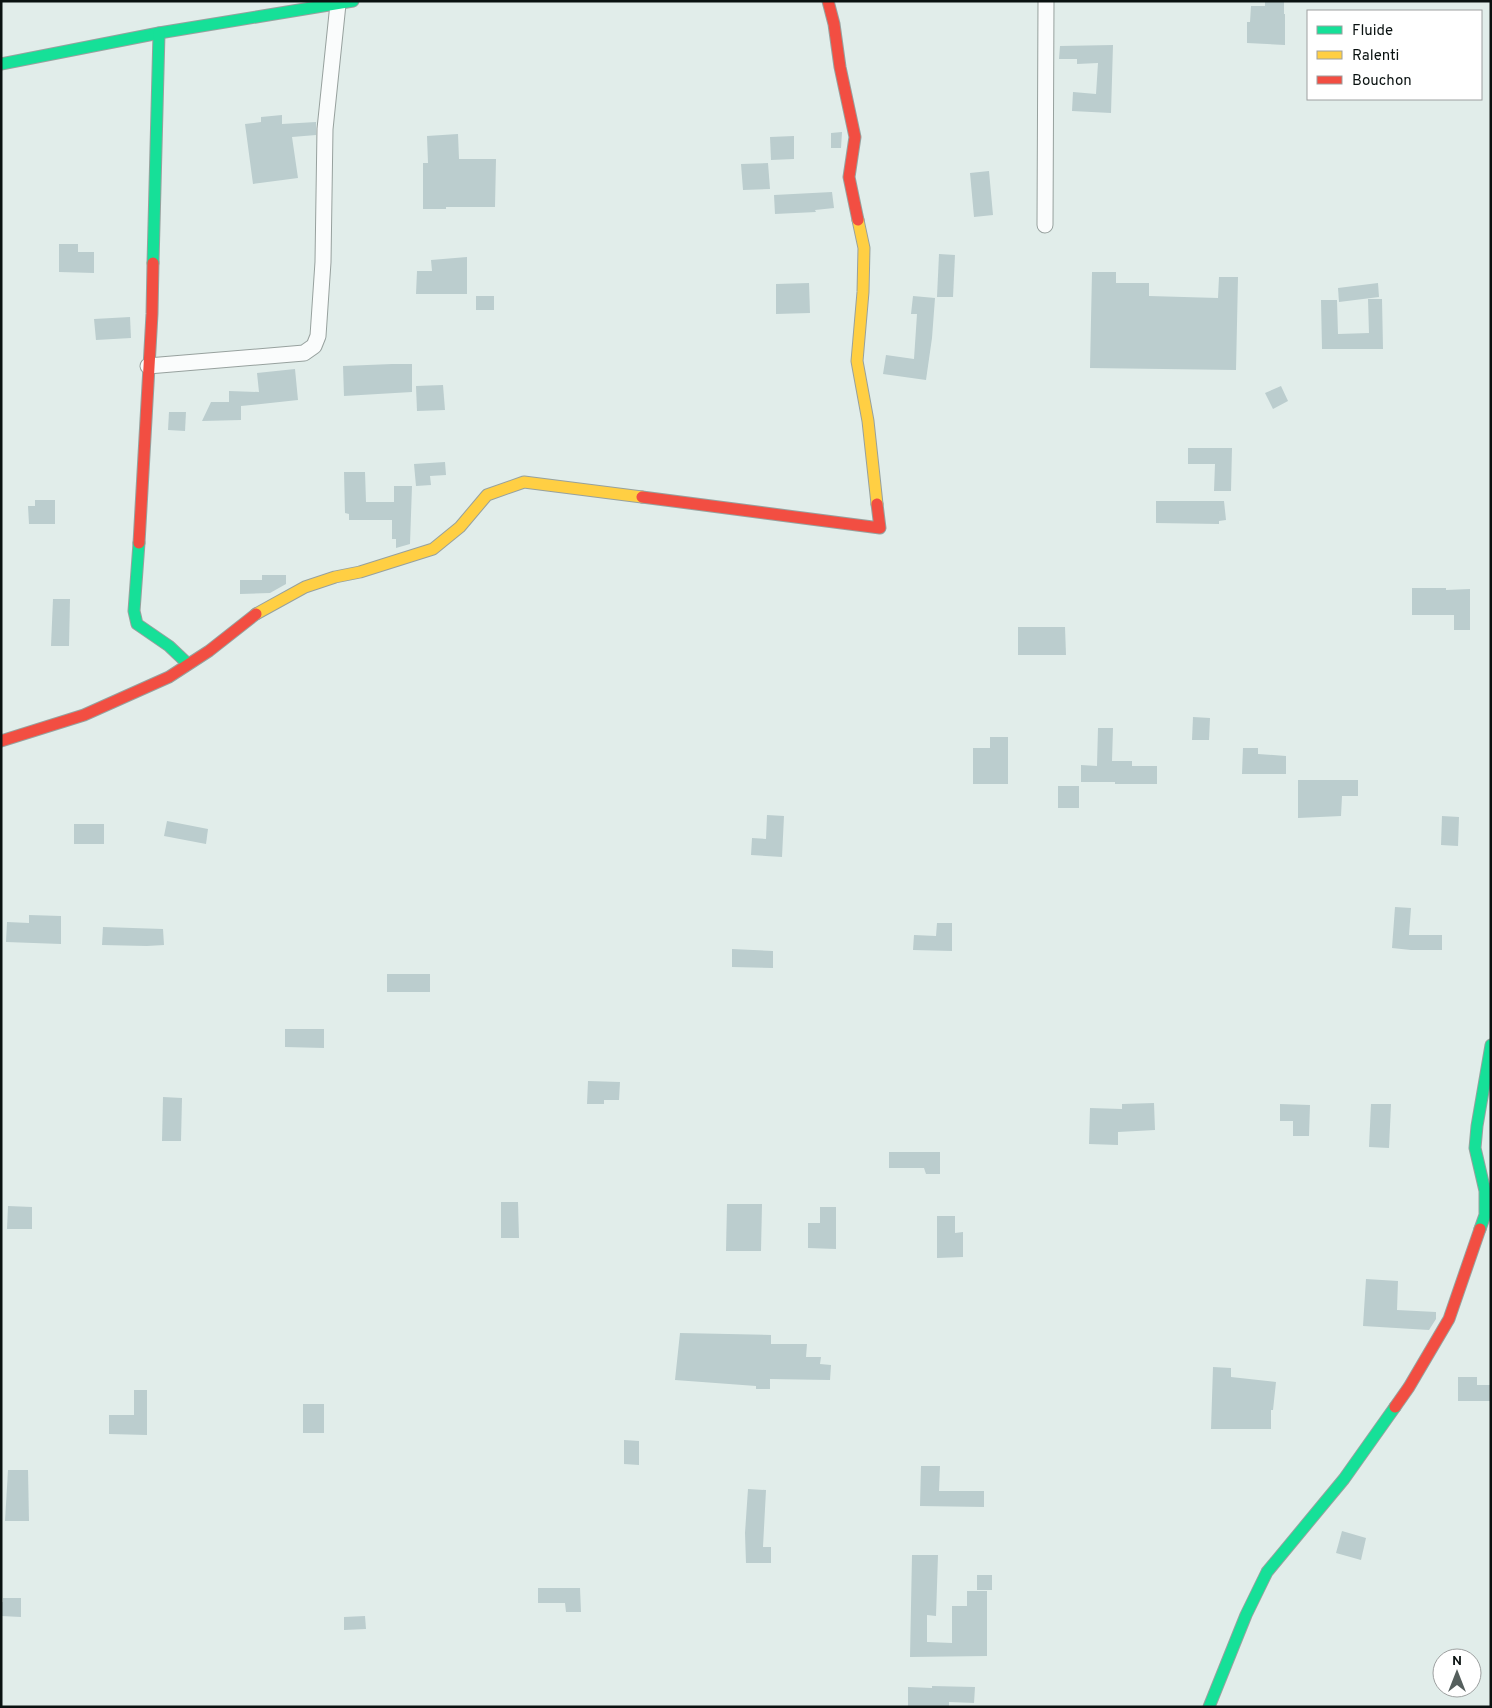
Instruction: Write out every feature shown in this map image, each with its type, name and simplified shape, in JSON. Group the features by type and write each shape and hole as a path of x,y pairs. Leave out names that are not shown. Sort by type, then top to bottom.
{"street":[{"path":"1,741 84,715 162,680 209,651 254,615 305,587 433,549 460,527 487,495 524,482 880,528 868,421 857,361 863,292 864,248 850,177 855,137 828,1"},
{"path":"1045,225 1046,1"},
{"path":"1,64 159,33 345,2 325,129 323,262 318,336 314,346 304,353 148,366"},
{"path":"159,33 152,314 134,618 137,624 169,646 188,664"},
{"path":"1210,1707 1242,1624 1267,1572 1344,1478 1409,1388 1449,1319 1485,1214 1485,1191 1475,1148 1491,1045"}],"building":[{"path":"1265,1 1284,1 1285,45 1247,43 1247,22 1250,22 1251,6 1265,6"},
{"path":"1113,45 1111,113 1072,111 1073,92 1096,94 1098,63 1077,64 1077,59 1059,59 1060,46"},
{"path":"282,115 282,124 316,122 316,135 292,137 298,178 253,184 245,124 261,122 261,117"},
{"path":"842,132 841,148 831,148 831,133"},
{"path":"458,134 459,159 496,159 495,207 423,209 423,163 428,163 427,136"},
{"path":"794,136 794,159 771,160 770,137"},
{"path":"768,163 770,189 743,190 741,164"},
{"path":"989,171 993,215 974,217 970,173"},
{"path":"832,192 834,208 815,210 816,212 775,214 774,195"},
{"path":"59,244 78,244 78,252 94,252 94,273 59,272"},
{"path":"939,254 955,255 953,297 937,297"},
{"path":"467,257 467,294 416,294 417,271 432,271 431,260"},
{"path":"1092,272 1116,272 1116,283 1149,283 1149,296 1218,298 1219,277 1238,277 1236,370 1090,368"},
{"path":"809,283 810,313 776,314 776,284"},
{"path":"1378,283 1379,297 1339,302 1338,288"},
{"path":"476,296 494,296 494,310 476,310"},
{"path":"913,296 935,298 926,380 883,374 886,355 914,359 917,314 911,314"},
{"path":"1368,299 1382,299 1383,349 1322,349 1321,300 1337,300 1338,334 1369,333"},
{"path":"130,317 131,338 96,340 94,319"},
{"path":"412,364 412,392 344,396 343,366"},
{"path":"295,369 298,400 241,406 241,420 202,421 211,402 229,402 229,391 259,392 257,373"},
{"path":"443,385 445,410 417,411 416,386"},
{"path":"1281,386 1288,401 1273,409 1265,393"},
{"path":"169,412 186,412 185,431 168,430"},
{"path":"1188,448 1232,448 1231,491 1214,491 1215,464 1188,464"},
{"path":"445,462 446,475 430,476 431,485 416,486 414,464"},
{"path":"344,472 365,472 366,502 394,502 394,486 412,486 410,544 396,548 396,539 392,539 392,520 349,520 349,514 345,513"},
{"path":"35,500 55,500 55,524 29,524 28,506 35,506"},
{"path":"1156,501 1224,501 1226,520 1219,521 1219,524 1156,523"},
{"path":"262,575 286,575 286,584 270,593 240,594 240,580 262,580"},
{"path":"1412,588 1470,589 1470,630 1454,630 1454,615 1412,615"},
{"path":"53,599 70,599 69,646 51,646"},
{"path":"1018,627 1065,627 1066,655 1018,655"},
{"path":"1193,717 1210,718 1209,740 1192,740"},
{"path":"1098,728 1113,728 1112,761 1132,761 1132,766 1157,766 1157,784 1081,782 1081,765 1097,766"},
{"path":"990,737 1008,737 1008,784 973,784 973,748 990,748"},
{"path":"1243,748 1258,748 1258,754 1286,756 1286,774 1242,774"},
{"path":"1298,780 1358,780 1358,796 1342,796 1341,816 1298,818"},
{"path":"1058,786 1079,786 1079,808 1058,808"},
{"path":"767,815 784,816 782,857 751,855 752,838 766,839"},
{"path":"1442,816 1459,817 1458,846 1441,845"},
{"path":"167,821 208,829 206,844 164,836"},
{"path":"74,824 104,824 104,844 74,844"},
{"path":"1395,907 1411,908 1409,935 1442,935 1442,950 1392,948"},
{"path":"29,915 61,916 61,944 6,942 7,922 29,923"},
{"path":"937,923 952,923 952,951 913,950 914,935 936,936"},
{"path":"103,927 163,929 164,945 102,945"},
{"path":"732,949 773,951 773,968 732,967"},
{"path":"387,974 430,974 430,992 387,992"},
{"path":"285,1029 324,1029 324,1048 285,1047"},
{"path":"588,1081 620,1082 619,1100 604,1100 604,1104 587,1104"},
{"path":"163,1097 182,1098 181,1141 162,1141"},
{"path":"1154,1103 1155,1130 1118,1132 1118,1145 1089,1144 1090,1108 1122,1109 1122,1104"},
{"path":"1280,1104 1310,1105 1309,1136 1293,1136 1293,1121 1280,1121"},
{"path":"1371,1104 1391,1104 1389,1148 1369,1147"},
{"path":"889,1152 940,1152 940,1174 926,1174 924,1168 889,1168"},
{"path":"501,1202 518,1202 519,1238 501,1238"},
{"path":"727,1204 762,1204 761,1251 726,1251"},
{"path":"8,1206 32,1207 32,1229 7,1229"},
{"path":"820,1207 836,1207 836,1249 808,1248 808,1223 820,1223"},
{"path":"937,1216 955,1216 955,1233 963,1232 963,1257 937,1258"},
{"path":"1366,1279 1398,1281 1397,1310 1436,1312 1436,1319 1429,1330 1363,1326"},
{"path":"680,1333 771,1335 771,1344 807,1344 806,1357 821,1357 820,1364 831,1365 830,1380 770,1379 770,1389 756,1389 756,1386 675,1380"},
{"path":"1213,1367 1231,1368 1231,1377 1276,1382 1273,1410 1271,1410 1271,1429 1211,1429"},
{"path":"1458,1377 1477,1377 1477,1385 1491,1385 1491,1401 1458,1401"},
{"path":"134,1390 147,1390 147,1435 109,1434 109,1415 134,1415"},
{"path":"303,1404 324,1404 324,1433 303,1433"},
{"path":"624,1440 639,1441 639,1465 624,1464"},
{"path":"921,1466 940,1466 939,1491 984,1491 984,1507 920,1506"},
{"path":"8,1470 28,1470 29,1521 5,1521"},
{"path":"748,1489 766,1490 763,1547 771,1547 771,1563 746,1563 745,1533"},
{"path":"1342,1531 1366,1538 1361,1560 1336,1553"},
{"path":"912,1555 938,1555 936,1616 927,1615 927,1642 952,1643 952,1606 967,1606 967,1591 987,1591 987,1656 910,1657"},
{"path":"977,1575 992,1575 992,1590 977,1590"},
{"path":"538,1588 580,1588 581,1612 566,1612 565,1603 538,1603"},
{"path":"3,1598 21,1598 21,1617 1,1616 1,1602 3,1602"},
{"path":"365,1616 366,1629 344,1630 344,1617"},
{"path":"932,1686 975,1687 974,1703 949,1702 949,1707 908,1707 908,1687 932,1688"}],"traffic: fast":[{"path":"1,64 159,33 353,1"},
{"path":"153,263 159,33"},
{"path":"139,543 134,611 137,624 169,646 188,664"},
{"path":"1480,1229 1485,1215 1485,1191 1475,1148 1491,1045"},
{"path":"1209,1707 1246,1615 1267,1572 1344,1479 1395,1407"}],"traffic: slow":[{"path":"858,220 864,248 863,292 857,361 868,421 877,504"},
{"path":"256,614 305,587 433,549 460,527 487,495 524,482 642,497"}],"traffic: jam":[{"path":"828,1 855,137 849,177 858,220"},
{"path":"139,543 152,314 153,263"},
{"path":"642,497 880,528 877,504"},
{"path":"1,741 84,715 169,677 209,651 256,614"},
{"path":"1395,1407 1449,1319 1480,1229"}]}
